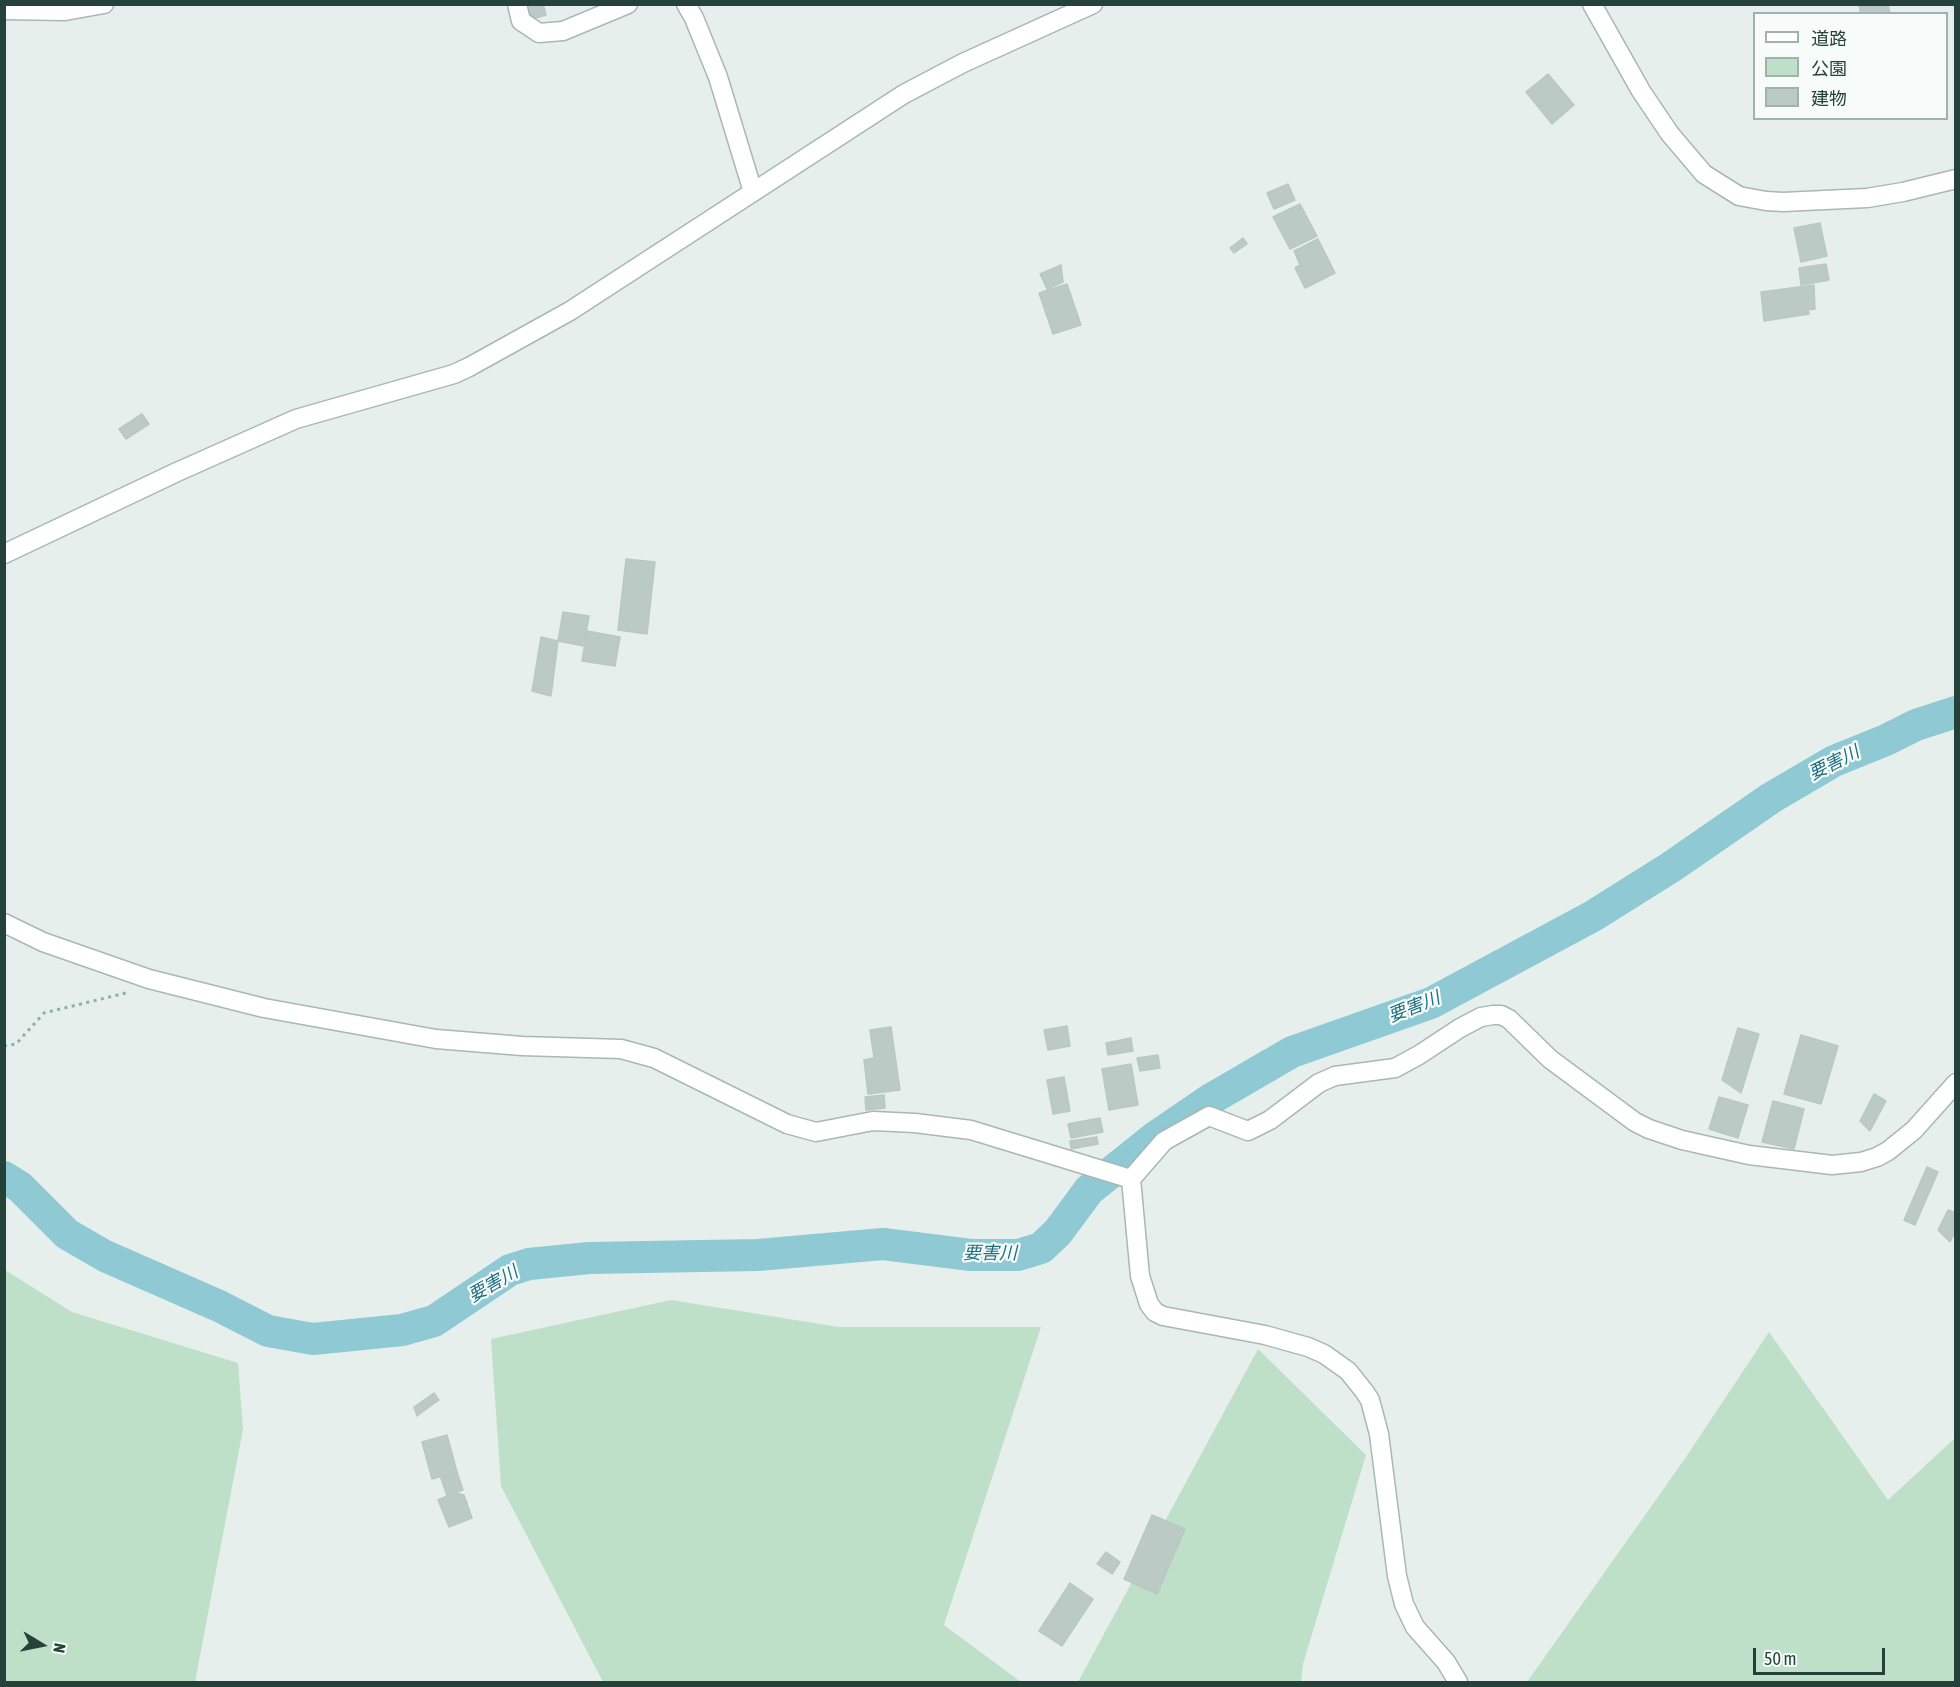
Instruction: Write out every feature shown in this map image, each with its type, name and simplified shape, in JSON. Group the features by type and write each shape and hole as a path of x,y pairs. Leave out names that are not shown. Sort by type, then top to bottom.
{"street":[{"path":"4,10 65,10 104,4"},
{"path":"517,4 521,21 539,33 564,31 628,4"},
{"path":"686,4 718,76 753,192"},
{"path":"4,554 177,472 296,419 462,371 570,311 904,94 963,63 1093,4"},
{"path":"1592,4 1641,92 1670,134 1704,174 1739,196 1766,201 1866,198 1956,179"},
{"path":"4,923 43,942 149,979 264,1008 436,1039 522,1046 621,1049 654,1058 788,1124 816,1132 873,1121 915,1123 971,1130 1126,1178"},
{"path":"1126,1178 1164,1141 1209,1116 1248,1131 1270,1120 1318,1083 1335,1076 1395,1068 1460,1028 1481,1017 1493,1015 1501,1016 1518,1026 1550,1059 1642,1125 1665,1136 1749,1155 1832,1165 1861,1162 1877,1157 1914,1130 1956,1083"},
{"path":"1126,1178 1140,1276 1149,1304 1155,1312 1163,1316 1265,1335 1308,1347 1324,1354 1348,1371 1370,1400 1379,1434 1397,1576 1404,1604 1415,1627 1446,1662 1458,1683"}],"path":[{"path":"4,1046 16,1044 44,1013 130,992"}],"green space":[{"path":"5,1270 72,1312 238,1363 243,1429 195,1682 5,1682"},
{"path":"671,1300 839,1327 1041,1327 944,1625 1021,1682 603,1682 501,1486 491,1339"},
{"path":"1769,1332 1888,1500 1955,1438 1955,1682 1527,1682 1684,1460"},
{"path":"1258,1349 1366,1455 1303,1664 1301,1682 1078,1682"}],"building":[{"path":"528,4 543,4 546,15 532,19"},
{"path":"1859,4 1888,4 1890,12 1861,12"},
{"path":"1548,74 1574,105 1552,124 1526,92"},
{"path":"1288,184 1295,200 1274,209 1267,193"},
{"path":"1300,204 1317,236 1290,249 1273,217"},
{"path":"1820,223 1827,256 1801,262 1794,228"},
{"path":"1243,238 1247,244 1234,253 1230,248"},
{"path":"1318,239 1335,273 1305,288 1295,268 1300,265 1294,251"},
{"path":"1826,264 1829,280 1801,285 1799,268"},
{"path":"1061,265 1063,282 1047,289 1040,274"},
{"path":"1067,284 1081,325 1053,334 1039,293"},
{"path":"1814,285 1815,309 1808,310 1809,314 1764,321 1761,292"},
{"path":"142,414 149,424 126,439 119,429"},
{"path":"626,559 655,562 647,634 618,630"},
{"path":"563,612 589,616 584,646 558,641"},
{"path":"587,631 620,637 615,666 582,661"},
{"path":"541,637 558,641 551,696 532,691"},
{"path":"1067,1026 1070,1046 1048,1050 1044,1030"},
{"path":"891,1027 900,1090 868,1094 864,1060 874,1058 870,1030"},
{"path":"1738,1028 1759,1034 1741,1093 1722,1080"},
{"path":"1801,1035 1838,1046 1821,1104 1784,1094"},
{"path":"1131,1038 1133,1051 1108,1055 1106,1043"},
{"path":"1158,1055 1160,1068 1140,1071 1137,1058"},
{"path":"1131,1064 1138,1105 1109,1110 1102,1069"},
{"path":"1064,1077 1070,1111 1053,1114 1047,1080"},
{"path":"1874,1094 1886,1101 1870,1131 1860,1121"},
{"path":"884,1095 885,1108 866,1110 865,1097"},
{"path":"1719,1097 1748,1105 1738,1138 1709,1129"},
{"path":"1773,1101 1804,1109 1794,1149 1762,1142"},
{"path":"1100,1118 1103,1132 1071,1138 1068,1124"},
{"path":"1097,1137 1098,1144 1071,1149 1070,1141"},
{"path":"1927,1167 1938,1172 1915,1225 1904,1220"},
{"path":"1948,1210 1956,1213 1956,1230 1950,1242 1938,1230"},
{"path":"434,1393 439,1400 417,1416 414,1407"},
{"path":"447,1435 457,1472 432,1479 422,1442"},
{"path":"457,1472 463,1490 447,1496 441,1478"},
{"path":"455,1493 464,1495 472,1518 449,1527 438,1500"},
{"path":"1152,1515 1185,1529 1157,1594 1124,1579"},
{"path":"1106,1552 1120,1562 1112,1574 1097,1564"},
{"path":"1070,1583 1093,1599 1062,1646 1039,1631"}],"waterway":[{"name":"要害川","path":"4,1177 20,1187 67,1234 105,1256 219,1306 268,1331 313,1339 402,1330 434,1321 510,1270 529,1264 589,1258 758,1255 883,1244 971,1255 1018,1255 1041,1248 1058,1232 1089,1190 1154,1138 1211,1099 1292,1052 1431,1003 1593,916 1671,867 1771,798 1834,761 1916,725 1956,712"}]}
